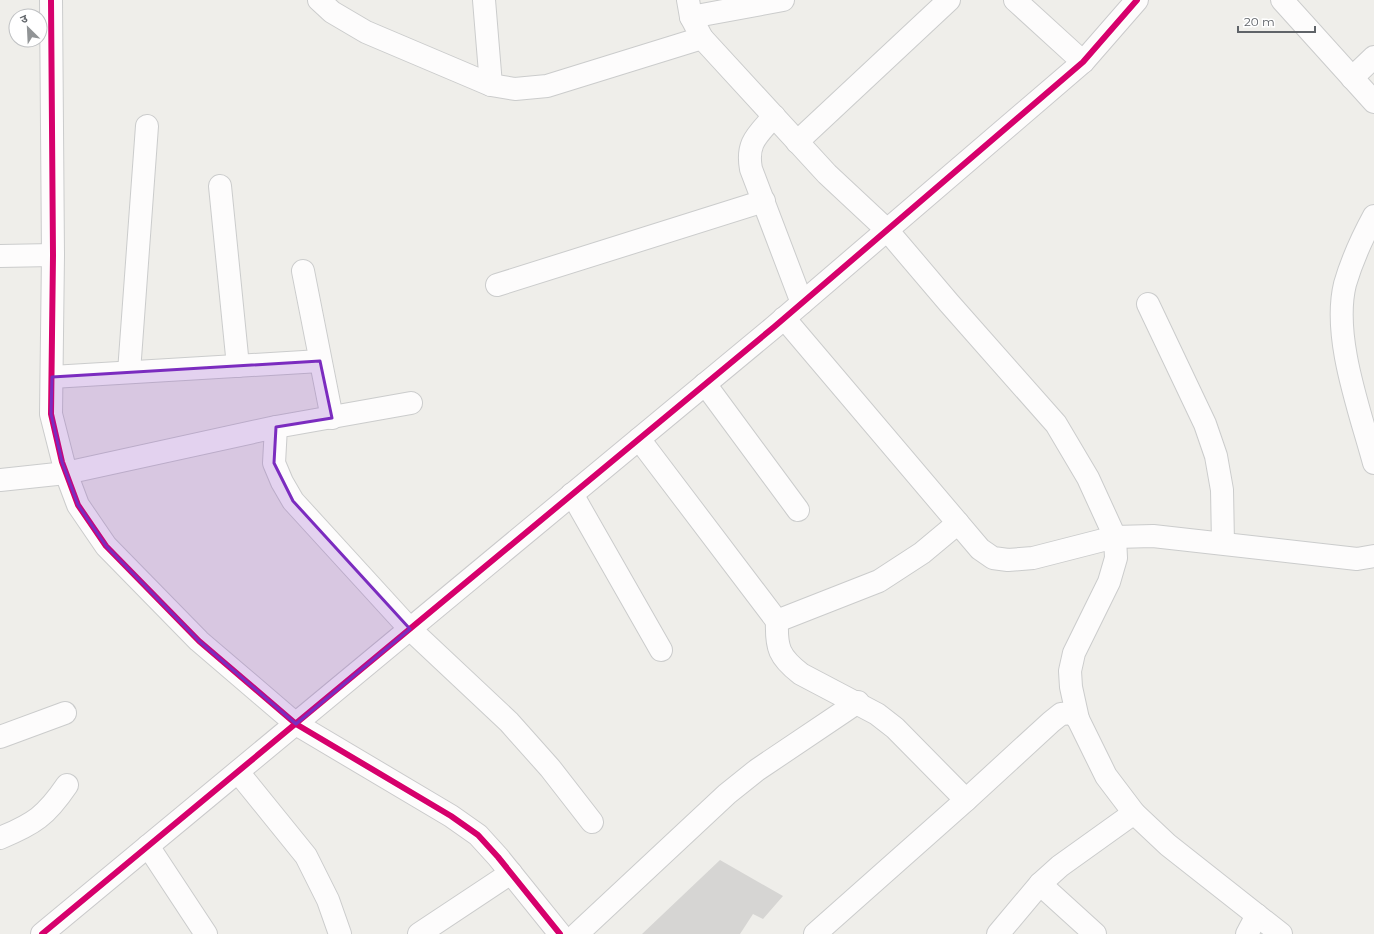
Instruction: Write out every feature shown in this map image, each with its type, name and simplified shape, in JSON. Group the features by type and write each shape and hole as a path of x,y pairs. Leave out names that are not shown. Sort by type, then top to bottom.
{"street":[{"path":"51,0 53,255 51,414 66,473 78,505 106,546 199,641 296,724 451,816 478,835 560,934"},
{"path":"319,0 332,12 366,32 491,85 515,89 547,86 702,38"},
{"path":"484,0 491,85"},
{"path":"783,0 690,9 702,38 827,174 887,230 959,315 1056,424 1088,478 1115,537 1116,558 1109,582 1074,653 1070,671 1071,688 1078,718 1106,776 1134,813 1252,925 1281,934"},
{"path":"797,142 950,0"},
{"path":"1015,0 1083,62"},
{"path":"42,934 784,318 1083,62 1137,0"},
{"path":"1282,0 1374,102"},
{"path":"1352,78 1374,57"},
{"path":"774,116 755,139 750,148 751,169 802,302"},
{"path":"129,372 147,126"},
{"path":"220,186 238,366"},
{"path":"497,285 764,201"},
{"path":"1374,216 1355,253 1345,285 1342,316 1345,354 1374,463"},
{"path":"0,256 53,255"},
{"path":"303,271 332,418"},
{"path":"1148,304 1205,424 1216,456 1222,490 1223,543"},
{"path":"784,318 980,549 993,558 1008,560 1033,558 1115,537 1153,536 1357,559 1374,556"},
{"path":"52,377 320,361"},
{"path":"705,384 798,510"},
{"path":"0,480 66,473 276,428 411,403"},
{"path":"276,428 274,463 282,482 293,501 410,629 509,722 550,768 592,822"},
{"path":"639,439 778,621 776,638 779,652 790,666 801,674 858,702 895,728 966,800"},
{"path":"572,494 661,650"},
{"path":"778,621 879,581 922,553 958,523"},
{"path":"577,934 727,794 756,770 858,702"},
{"path":"0,737 65,713"},
{"path":"815,934 966,800 1051,722 1061,714 1072,713 1078,718"},
{"path":"238,772 306,856 318,877 340,934"},
{"path":"0,838 26,827 41,818 53,806 67,785"},
{"path":"998,934 1040,884 1079,851 1134,813"},
{"path":"148,846 206,934"},
{"path":"419,934 511,873"},
{"path":"1040,884 1095,934"}],"highlighted area":[{"path":"320,361 332,418 276,427 274,463 293,501 410,629 296,724 199,641 106,546 78,505 62,462 51,414 52,377"}],"building":[{"path":"720,860 783,896 763,919 753,914 740,934 642,934"}],"cycle path":[{"path":"51,0 53,255 51,414 62,462 78,505 106,546 199,641 296,724 451,816 478,835 498,857 560,934"},
{"path":"42,934 774,327 1083,62 1137,0"}]}
